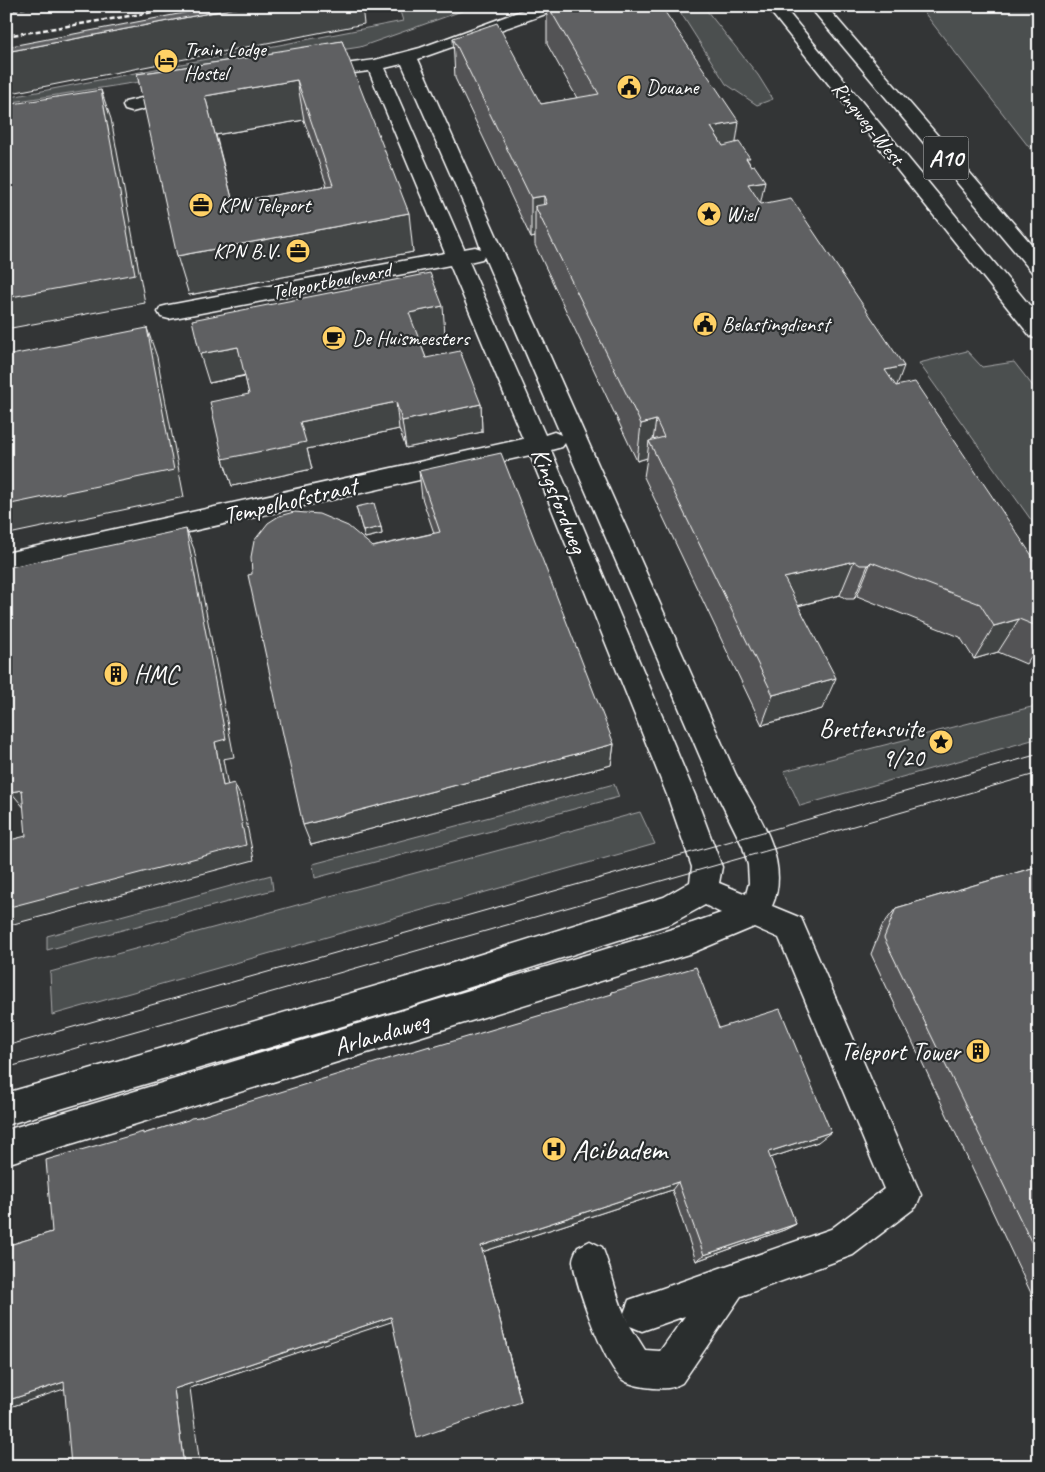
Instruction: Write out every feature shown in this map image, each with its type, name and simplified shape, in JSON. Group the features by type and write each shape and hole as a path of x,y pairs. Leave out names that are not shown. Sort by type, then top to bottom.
{"main road":[{"path":"301,76 375,66 408,57 551,6"},
{"name":"Ringweg-West","path":"774,6 1039,332"},
{"name":"Ringweg-West","path":"817,6 1039,267"},
{"name":"Kingsfordweg","path":"408,57 726,782 746,820 765,869 765,890 752,911"},
{"name":"Kingsfordweg","path":"375,66 537,444 702,850 707,867 703,890"},
{"path":"132,106 195,92"},
{"name":"Teleportboulevard","path":"169,312 492,251"},
{"name":"Tempelhofstraat","path":"6,563 574,437"},
{"path":"642,1313 841,1243 904,1195 790,928 703,890"},
{"name":"Arlandaweg","path":"6,1108 414,990 672,909 703,890"},
{"name":"Arlandaweg","path":"6,1147 692,938 752,911"},
{"path":"590,1259 607,1320 622,1351 636,1367 669,1370 729,1283"}],"shaded area":[{"path":"411,6 476,6 360,47 6,103 6,98 403,21 399,8"},
{"path":"703,6 758,75 773,99 757,105 726,84 677,7"},
{"path":"919,6 1039,6 1039,160"},
{"path":"967,351 982,367 1014,362 1039,394 1039,531 919,363"},
{"path":"1039,705 1039,738 800,806 784,771"},
{"path":"614,784 619,797 315,878 313,864"},
{"path":"640,812 655,844 52,1015 50,972"},
{"path":"271,875 273,890 47,950 47,936"}],"building":[{"path":"220,6 246,6 6,52 6,47"},
{"name":"Belastingdienst","path":"548,6 661,6 739,122 711,127 723,146 739,142 750,158 746,158 751,166 754,165 765,181 748,184 761,204 791,198 904,366 885,370 896,386 915,382 1039,566 1039,627 1019,619 994,626 980,604 871,562 868,565 860,565 854,561 784,578 836,678 773,695 649,441 664,437 656,420 641,424 535,206 547,204 544,196 531,198 453,38 497,23 541,104 599,94"},
{"path":"342,41 409,213 177,256 137,74 273,54 273,52","holes":["297,80 333,185 233,202 205,96"]},
{"path":"101,90 135,274 6,298 6,105"},
{"path":"430,273 443,306 409,313 426,358 460,351 481,404 402,421 396,402 300,422 306,442 223,459 210,402 249,394 238,347 200,354 192,320"},
{"path":"147,328 174,470 6,505 6,356"},
{"path":"501,453 614,744 303,825 248,575 252,574 251,557 254,541 268,523 279,516 294,512 319,514 348,526 373,547 440,532 419,471"},
{"path":"374,503 381,527 363,531 356,507"},
{"name":"HMC","path":"186,529 226,739 215,742 223,786 234,783 246,845 6,908 6,841 26,836 22,790 11,792 6,734 6,568"},
{"name":"Teleport Tower","path":"1039,866 1039,1258 884,938 896,908"},
{"path":"696,967 719,1028 780,1009 831,1132 768,1152 796,1224 704,1255 678,1182 481,1246 521,1402 417,1438 391,1317 174,1389 184,1466 71,1466 64,1382 6,1401 6,1246 52,1232 46,1160 143,1132 143,1134 430,1046 430,1048 612,994 612,992"}],"tram line":[{"path":"6,1046 1039,754"},
{"path":"6,1068 1039,773"}],"railway":[{"path":"6,11 36,6"},
{"path":"6,36 191,6"}],"place":[{"name":"Train Lodge Hostel","path":"166,61"},
{"name":"Douane","path":"629,87"},
{"name":"KPN Teleport","path":"201,205"},
{"name":"Wiel","path":"709,214"},
{"name":"KPN B.V.","path":"298,251"},
{"name":"Belastingdienst","path":"705,324"},
{"name":"De Huismeesters","path":"334,338"},
{"name":"HMC","path":"116,674"},
{"name":"Brettensuite 9/20","path":"941,742"},
{"name":"Teleport Tower","path":"978,1051"},
{"name":"Acibadem","path":"554,1149"}]}
